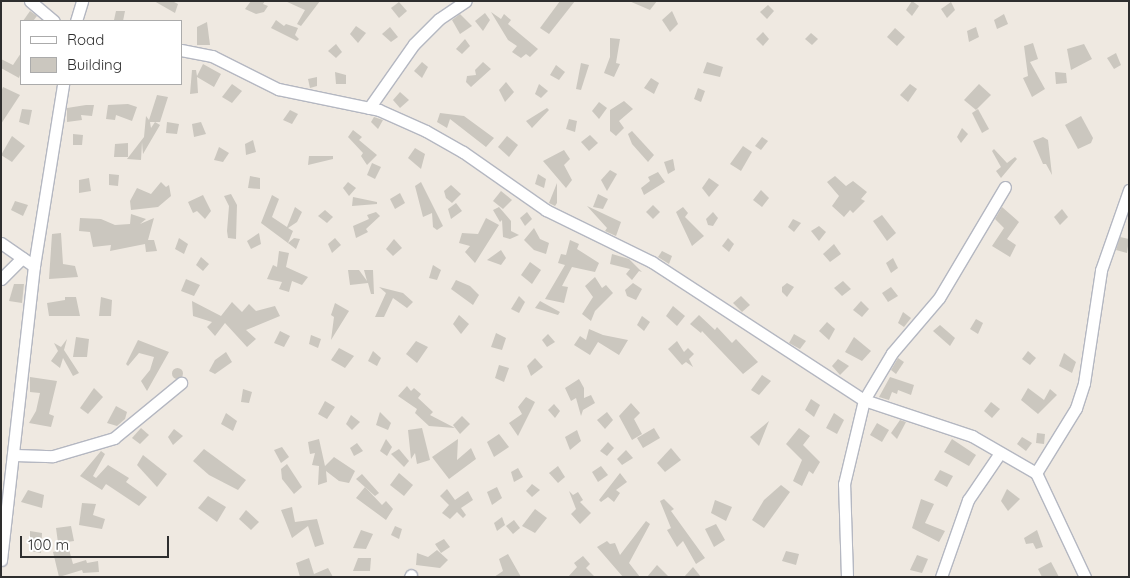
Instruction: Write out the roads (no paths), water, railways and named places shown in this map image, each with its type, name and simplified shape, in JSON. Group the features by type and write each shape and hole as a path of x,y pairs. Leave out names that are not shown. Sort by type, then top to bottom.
{"street":[{"path":"30,1 53,20"},
{"path":"76,20 82,1"},
{"path":"369,108 414,44 452,5 466,1"},
{"path":"182,50 212,56 278,89 369,108 426,131 463,152 546,210 652,262 864,400 972,436 1036,473 1085,577"},
{"path":"1,560 15,455 34,266 63,85"},
{"path":"847,577 844,484 864,400 892,353 939,298 1005,187"},
{"path":"1036,473 1076,408 1084,383 1101,270 1129,190"},
{"path":"1,244 34,266"},
{"path":"1,279 22,258"},
{"path":"15,455 53,456 114,438 181,383"},
{"path":"941,577 968,500 1000,453"}]}
